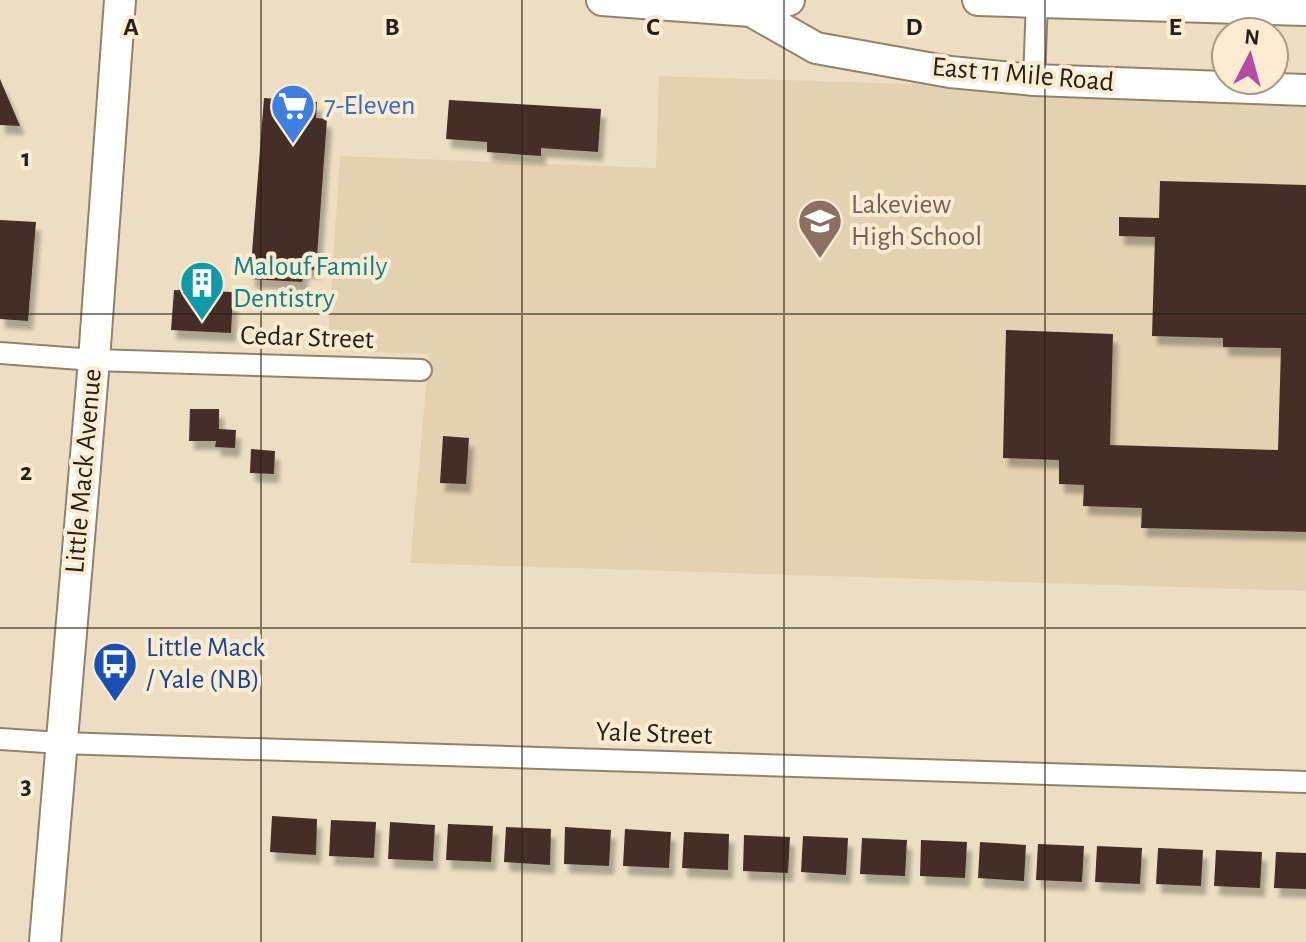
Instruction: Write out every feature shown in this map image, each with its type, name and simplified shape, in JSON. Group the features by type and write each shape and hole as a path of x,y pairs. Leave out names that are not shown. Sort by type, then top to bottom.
{"main road":[{"name":"Little Mack Avenue","path":"45,942 94,360 120,0"},
{"name":"East 11 Mile Road","path":"602,0 751,11 789,0"},
{"path":"978,0 1306,10"},
{"name":"East 11 Mile Road","path":"751,11 816,48 950,72 1034,80 1306,90"}],"street":[{"path":"1034,80 1037,1"},
{"name":"Cedar Street","path":"0,353 94,360 421,370"},
{"name":"Yale Street","path":"0,739 1306,782"}],"shaded area":[{"name":"Lakeview High School","path":"659,76 1306,97 1306,591 410,563 429,354 327,351 340,156 656,168"}],"building":[{"path":"0,79 14,112 20,126 0,125"},
{"path":"264,98 317,102 316,118 327,119 316,270 304,269 302,282 250,279"},
{"path":"449,100 601,109 598,152 541,148 541,156 487,152 487,142 446,139"},
{"path":"1160,181 1306,185 1306,532 1141,528 1142,508 1083,506 1084,485 1059,484 1059,460 1003,458 1006,330 1113,334 1110,445 1278,450 1281,348 1223,347 1223,338 1152,336 1155,237 1119,236 1119,217 1159,218"},
{"path":"0,220 36,222 28,321 0,319"},
{"path":"174,290 233,292 231,333 171,330"},
{"path":"190,409 219,409 219,429 236,430 235,448 215,447 216,441 189,441"},
{"path":"443,436 469,438 466,484 440,483"},
{"path":"251,449 275,451 274,474 250,473"},
{"path":"272,816 317,819 316,855 270,852"},
{"path":"331,820 376,822 374,858 329,856"},
{"path":"390,822 435,825 433,861 388,859"},
{"path":"448,824 493,826 491,862 446,860"},
{"path":"506,827 551,829 550,865 504,862"},
{"path":"565,827 611,830 609,866 564,864"},
{"path":"625,829 671,832 669,868 623,866"},
{"path":"684,832 729,834 728,870 682,868"},
{"path":"744,835 790,837 788,873 743,871"},
{"path":"803,836 848,838 846,875 801,872"},
{"path":"862,838 907,840 905,876 860,874"},
{"path":"921,840 967,842 965,878 920,876"},
{"path":"980,842 1026,845 1024,881 978,878"},
{"path":"1038,844 1084,846 1082,882 1036,880"},
{"path":"1097,846 1142,848 1140,884 1095,882"},
{"path":"1158,848 1203,850 1201,886 1156,884"},
{"path":"1216,850 1262,852 1260,888 1214,886"},
{"path":"1276,852 1306,853 1306,889 1274,888"}],"place":[{"name":"7-Eleven","path":"293,145"},
{"name":"Lakeview High School","path":"820,260"},
{"name":"Malouf Family Dentistry","path":"202,322"},
{"name":"Little Mack / Yale (NB)","path":"115,703"}]}
